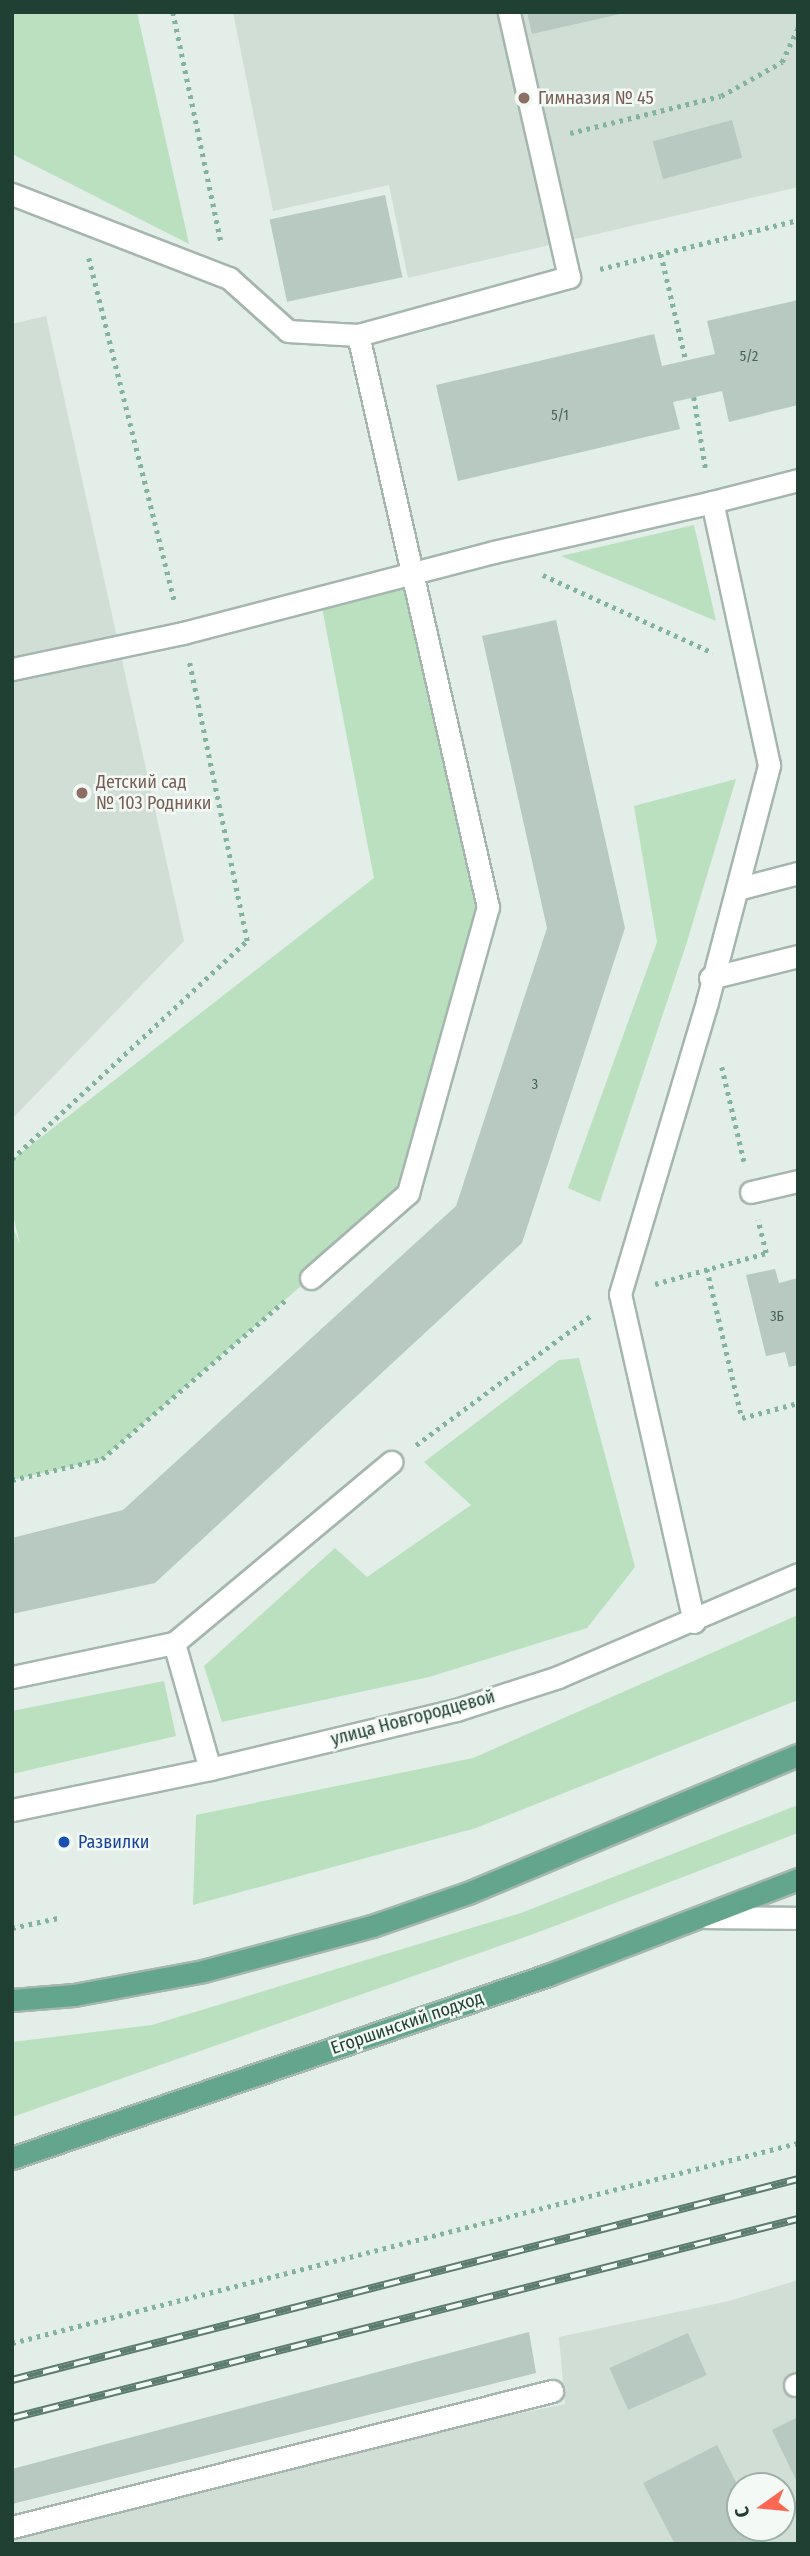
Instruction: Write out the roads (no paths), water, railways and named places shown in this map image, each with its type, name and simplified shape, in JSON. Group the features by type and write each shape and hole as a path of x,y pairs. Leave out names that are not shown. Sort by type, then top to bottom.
{"main road":[{"path":"12,2000 74,1995 203,1971 372,1926 468,1893 798,1755"},
{"name":"Егоршинский подход","path":"12,2158 706,1917 798,1879"}],"street":[{"path":"12,194 229,278 288,331 358,335 569,276 509,12"},
{"path":"311,1278 408,1192 488,907 415,574 358,335"},
{"path":"12,668 183,634 494,552 798,480"},
{"path":"694,1622 620,1294 707,1002 710,978 737,889 769,765 712,502"},
{"path":"737,889 798,873"},
{"path":"710,978 798,956"},
{"path":"751,1192 798,1181"},
{"path":"12,1677 174,1643 391,1462"},
{"name":"улица Новгородцевой","path":"12,1810 210,1769 456,1710 558,1677 694,1622 798,1574"},
{"path":"174,1643 210,1769"},
{"path":"706,1917 798,1918"},
{"path":"12,2527 552,2391"}],"railway":[{"path":"12,2380 798,2179"},
{"path":"12,2418 798,2219"}],"place":[{"name":"Гимназия № 45","path":"524,98"},
{"name":"Детский сад № 103 Родники","path":"82,793"},
{"name":"Развилки","path":"64,1842"}]}
